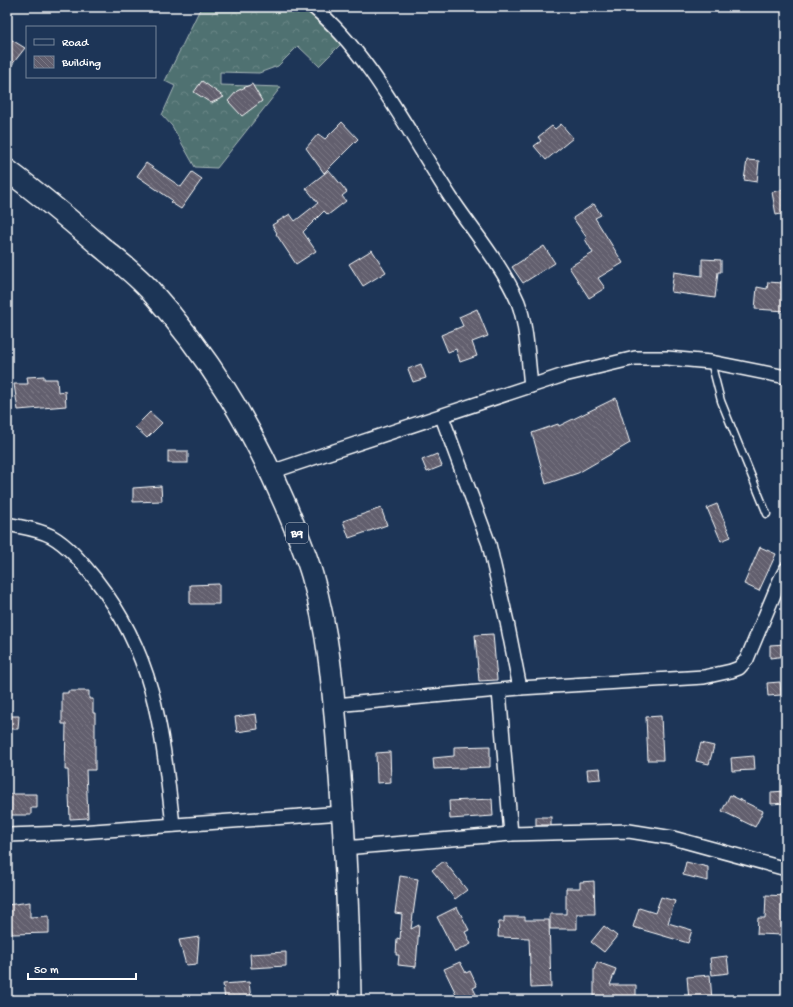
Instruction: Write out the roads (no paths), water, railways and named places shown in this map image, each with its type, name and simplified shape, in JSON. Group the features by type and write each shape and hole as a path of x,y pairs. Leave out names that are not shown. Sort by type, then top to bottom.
{"highway":[{"name":"B9","path":"7,170 43,198 147,287 180,326 222,382 248,426 271,472 298,534 312,575 321,611 334,705 344,848 350,1000"}],"street":[{"path":"313,7 334,26 373,76 507,281 518,303 523,321 531,386"},
{"path":"271,472 442,417 531,386 604,364 635,358 668,358 710,362 786,377"},
{"path":"442,417 489,544 508,622 520,688"},
{"path":"7,524 30,528 51,536 69,550 86,568 108,596 132,635 152,689 166,768 173,825"},
{"path":"334,705 520,688 676,680 704,677 739,668 748,659 780,580 786,569"},
{"path":"499,691 511,834"},
{"path":"7,835 342,813"},
{"path":"344,848 511,834 629,831 674,838 786,869"}],"lane":[{"path":"710,362 721,401 766,514"}]}
